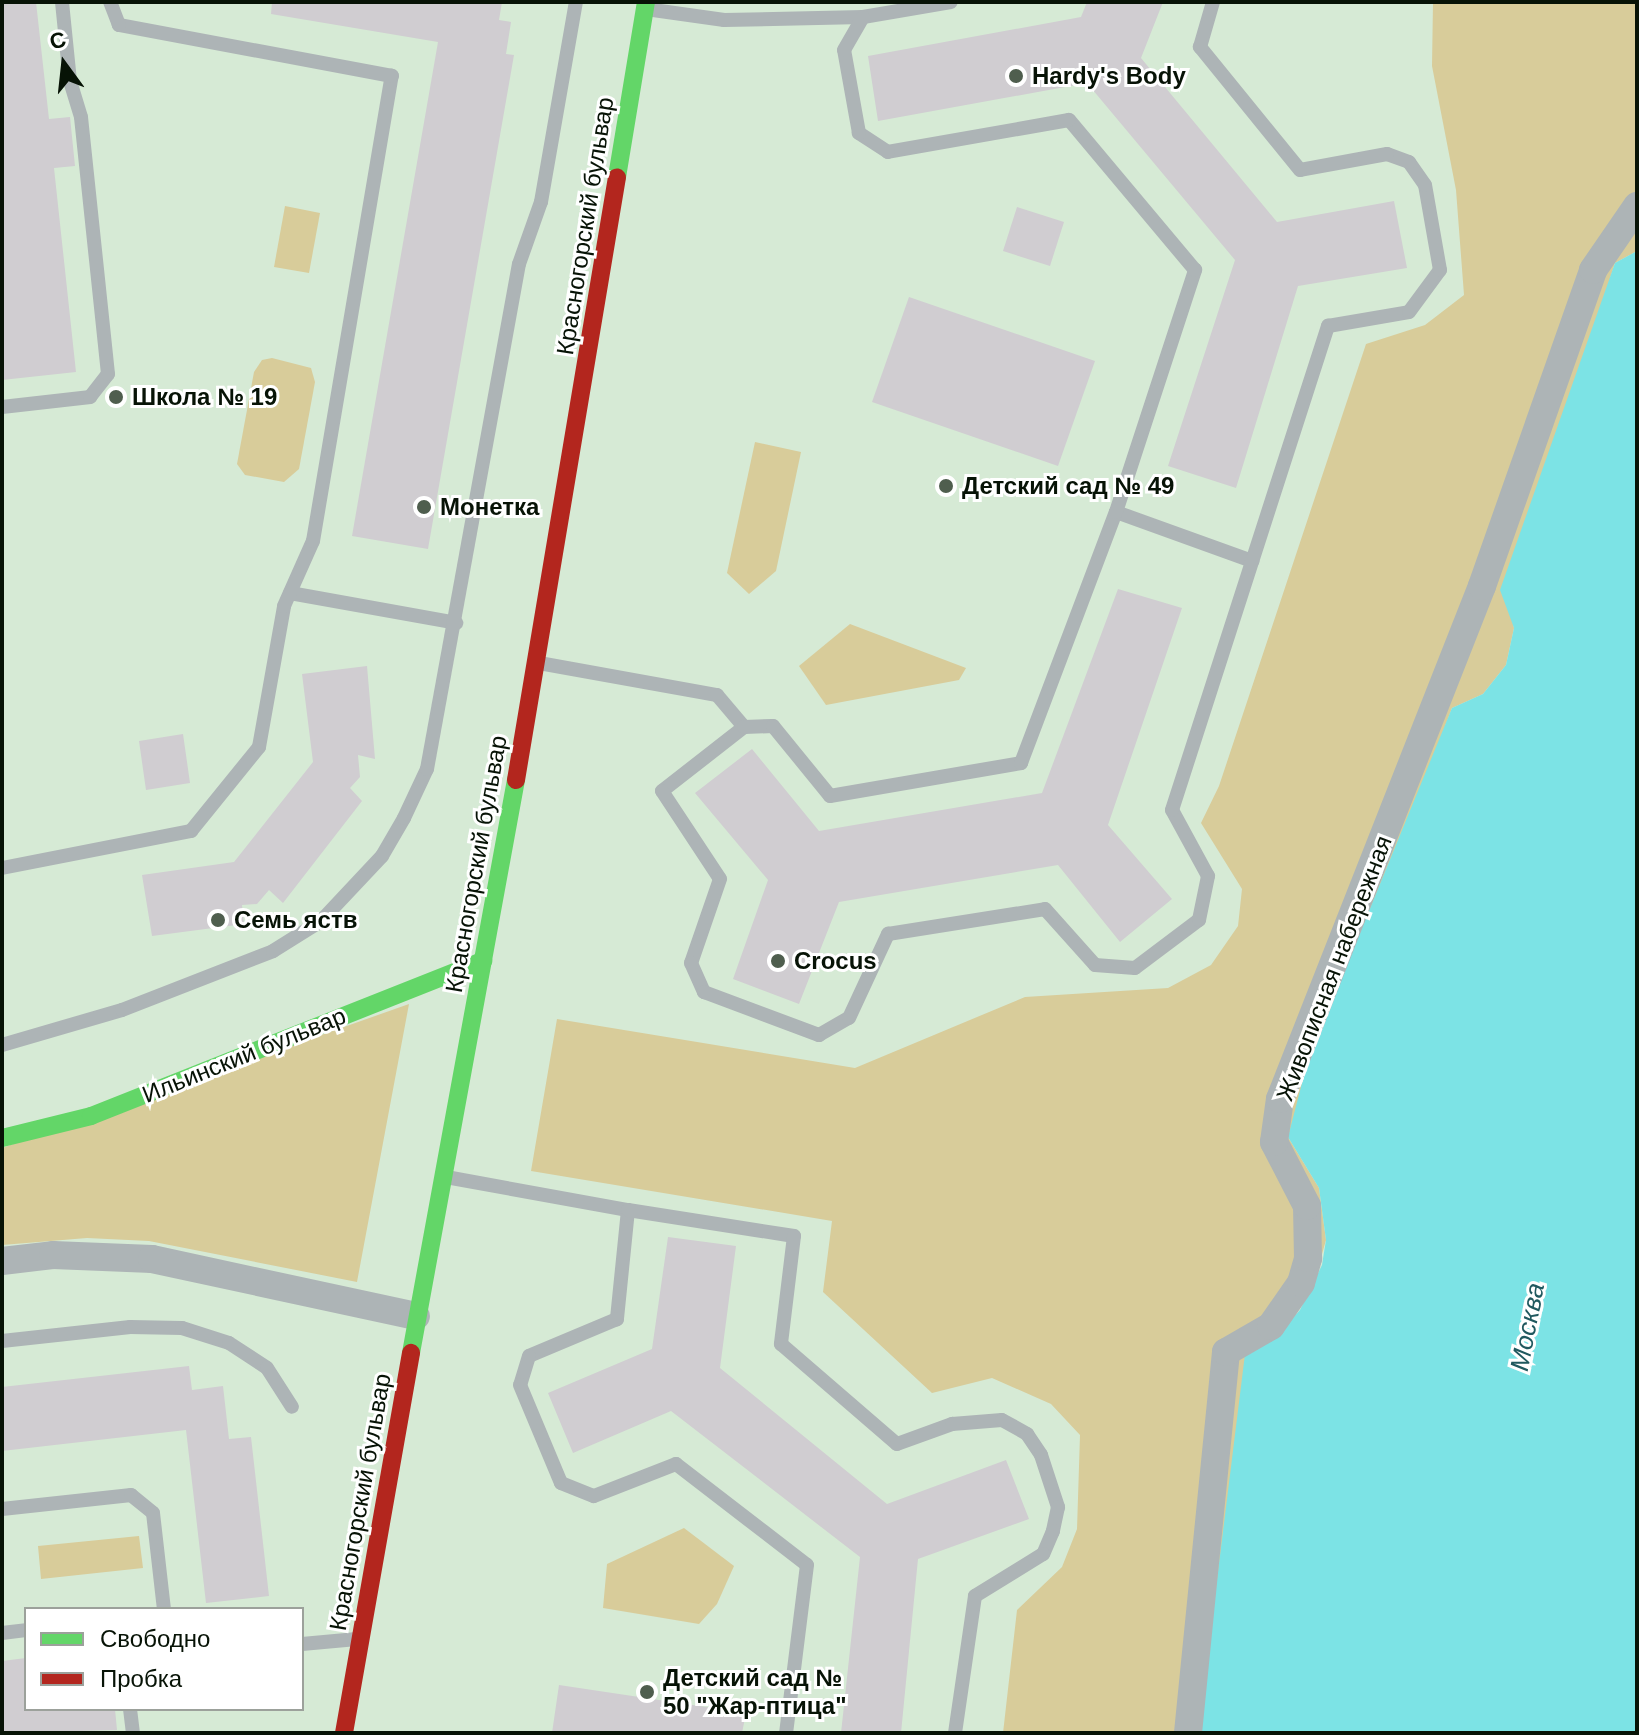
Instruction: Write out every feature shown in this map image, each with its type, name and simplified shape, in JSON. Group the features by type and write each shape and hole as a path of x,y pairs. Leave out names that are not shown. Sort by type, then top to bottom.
{"main road":[{"name":"Красногорский бульвар","path":"344,1733 416,1316 537,663 646,6"},
{"name":"Ильинский бульвар","path":"2,1138 91,1116 483,961"}],"street":[{"name":"Живописная набережная","path":"1188,1733 1226,1352 1271,1326 1294,1294 1308,1258 1307,1206 1274,1142 1280,1099 1482,586 1593,270 1637,206"},
{"path":"2,1261 67,1255 152,1259 416,1316"}],"lane":[{"path":"2,407 90,397 108,374 81,117 70,81 62,2"},
{"path":"2,868 191,831 259,747 290,593 313,541 392,76 119,25 110,2"},
{"path":"2,1045 122,1010 273,951 321,921 382,856 427,769 519,264 541,202 576,2"},
{"path":"646,6 724,20 863,17 951,2"},
{"path":"863,17 844,50 859,133 888,152 1069,120 1195,270 1116,512 1021,763 830,796 773,726 744,727 662,791 720,879 691,963 704,992 819,1035 849,1018 888,934 1045,909 1095,965 1135,968 1199,920 1208,876 1172,810 1328,326 1409,312 1440,270 1425,185 1409,162 1387,154 1300,170 1200,47 1213,2"},
{"path":"1116,512 1252,561"},
{"path":"290,593 456,623"},
{"path":"537,663 717,695 744,727"},
{"path":"442,1177 794,1236 781,1344 897,1444 952,1424 1002,1420 1027,1434 1041,1455 1058,1507 1053,1531 1043,1554 975,1596 955,1733"},
{"path":"628,1210 617,1319 529,1356 520,1385 561,1483 594,1496 676,1464 807,1565 786,1733"},
{"path":"2,1341 130,1327 182,1328 229,1343 267,1368 292,1407"},
{"path":"2,1509 131,1495 153,1513 164,1607"},
{"path":"2,1633 24,1630"},
{"path":"304,1644 361,1639"},
{"path":"130,1711 133,1733"}],"shaded area":[{"path":"1433,2 1637,2 1637,251 1615,263 1507,599 1514,628 1506,665 1483,694 1452,708 1288,1137 1319,1188 1326,1240 1313,1286 1283,1329 1198,1733 1003,1733 1017,1610 1062,1567 1077,1529 1080,1435 1051,1404 992,1378 932,1393 823,1292 832,1221 531,1171 557,1019 855,1068 1025,997 1168,988 1211,965 1238,926 1242,889 1201,823 1219,786 1366,344 1425,325 1464,295 1456,190 1432,66"},
{"path":"285,206 320,213 309,273 274,267"},
{"path":"272,358 311,368 315,382 299,469 284,482 245,475 237,464 254,372 262,360"},
{"path":"755,442 801,452 776,571 749,594 727,573"},
{"path":"850,624 966,668 959,680 826,705 799,666"},
{"path":"409,1004 357,1282 149,1241 87,1238 2,1245 2,1148"},
{"path":"684,1528 734,1566 717,1604 699,1624 603,1608 607,1564"},
{"path":"139,1536 143,1568 41,1579 38,1546"}],"water":[{"name":"Москва","path":"1637,251 1637,1733 1198,1733 1245,1354 1283,1329 1300,1310 1322,1265 1326,1240 1319,1188 1288,1137 1308,1060 1452,708 1483,694 1506,665 1514,628 1500,590 1615,263"}],"building":[{"path":"2,2 36,2 49,119 70,117 75,166 54,168 76,372 2,380"},
{"path":"272,2 502,2 499,20 511,22 506,54 514,55 428,549 352,536 438,42 271,14"},
{"path":"1087,2 1163,2 1141,58 1277,222 1394,201 1407,268 1298,286 1236,488 1168,466 1235,260 1087,83 878,121 868,56 1081,17"},
{"path":"1017,207 1064,222 1050,266 1003,251"},
{"path":"909,297 1095,361 1058,466 872,402"},
{"path":"1118,589 1182,608 1108,825 1172,899 1120,942 1058,865 839,902 799,1004 733,979 768,880 695,793 752,749 819,831 1042,793"},
{"path":"367,666 375,759 358,755 360,777 350,788 362,801 283,903 269,890 257,904 242,905 244,924 152,936 142,875 234,862 313,762 302,674"},
{"path":"183,734 190,783 146,790 139,741"},
{"path":"668,1237 736,1246 720,1368 887,1504 1006,1460 1029,1519 918,1559 901,1733 841,1733 860,1557 671,1411 573,1453 548,1393 652,1349"},
{"path":"189,1366 192,1390 223,1386 229,1439 251,1437 269,1596 206,1603 186,1430 2,1451 2,1387"},
{"path":"24,1658 24,1711 115,1711 117,1730 2,1733 2,1661"},
{"path":"559,1685 746,1713 742,1733 552,1733"}],"traffic: fast":[{"path":"617,177 646,2"},
{"path":"411,1353 516,780"},
{"path":"2,1138 91,1116 483,961"}],"traffic: jam":[{"path":"516,780 617,177"},
{"path":"344,1733 411,1353"}],"place":[{"name":"Hardy's Body","path":"1016,76"},
{"name":"Школа № 19","path":"116,397"},
{"name":"Детский сад № 49","path":"946,486"},
{"name":"Монетка","path":"424,507"},
{"name":"Семь яств","path":"218,920"},
{"name":"Crocus","path":"778,961"},
{"name":"Детский сад № 50 \"Жар-птица\"","path":"647,1692"}]}
